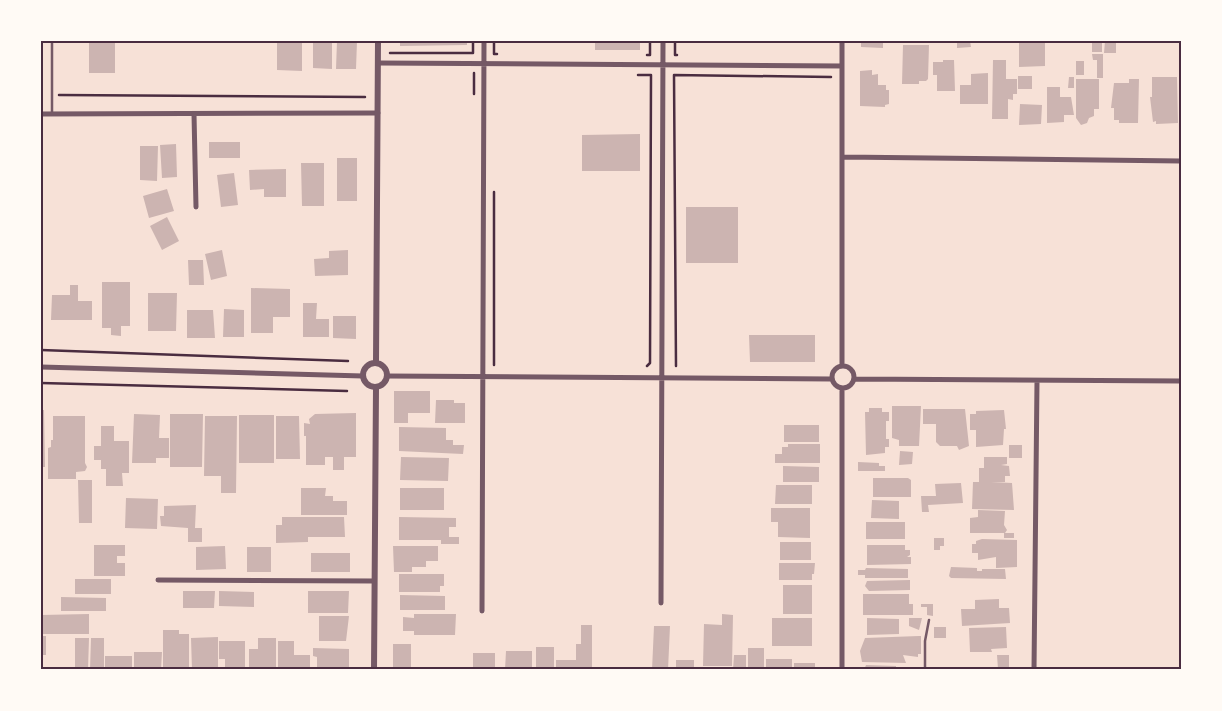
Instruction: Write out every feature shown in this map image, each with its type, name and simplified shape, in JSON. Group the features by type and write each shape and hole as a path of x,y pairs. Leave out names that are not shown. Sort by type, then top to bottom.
{"street":[{"path":"376,363 378,41"},
{"path":"482,611 484,41"},
{"path":"661,603 663,41"},
{"path":"842,41 842,365"},
{"path":"378,63 842,66"},
{"path":"41,114 378,113"},
{"path":"194,114 196,207"},
{"path":"843,156 1181,161"},
{"path":"376,363 385,369 387,376 385,382 376,388 368,386 363,376 368,365 376,363"},
{"path":"842,365 851,369 854,379 850,386 842,388 834,385 831,380 834,370 842,365"},
{"path":"41,367 363,376"},
{"path":"387,376 483,375 831,380"},
{"path":"854,379 1181,381"},
{"path":"1034,670 1037,381"},
{"path":"374,670 376,388"},
{"path":"842,388 842,670"},
{"path":"158,580 374,581"}],"lane":[{"path":"52,41 52,114"},
{"path":"925,670 925,641 929,620"}],"path":[{"path":"390,53 473,53 474,41"},
{"path":"494,41 494,54 504,54"},
{"path":"640,55 650,55 650,41"},
{"path":"633,75 650,75 650,363 648,366"},
{"path":"676,366 674,75 831,76"},
{"path":"52,95 365,97"},
{"path":"494,183 494,366"},
{"path":"41,350 348,361"},
{"path":"41,383 347,392"}],"building":[{"path":"89,41 115,41 115,73 89,73"},
{"path":"277,41 302,41 302,71 277,70"},
{"path":"313,41 332,41 332,69 313,68"},
{"path":"337,41 357,41 356,69 336,69"},
{"path":"400,41 467,41 467,45 400,46"},
{"path":"595,41 640,41 640,50 595,50"},
{"path":"861,41 883,41 883,48 861,47"},
{"path":"957,41 970,41 971,47 957,48"},
{"path":"1019,41 1045,41 1045,66 1019,67"},
{"path":"1092,41 1102,41 1102,52 1092,52"},
{"path":"1105,41 1116,41 1116,53 1104,53"},
{"path":"903,45 929,45 928,79 926,81 919,81 919,84 902,84"},
{"path":"1092,54 1103,54 1103,78 1097,78 1097,60 1093,60"},
{"path":"943,60 954,60 955,91 937,91 937,75 933,75 933,62 943,62"},
{"path":"993,60 1006,60 1006,79 1017,79 1017,94 1013,94 1013,100 1008,99 1008,119 992,119"},
{"path":"1076,61 1084,61 1084,75 1076,75"},
{"path":"872,70 872,75 878,74 878,85 886,85 886,90 889,90 889,104 885,105 885,107 860,106 860,71"},
{"path":"988,73 988,104 960,104 960,85 971,85 971,74"},
{"path":"1018,76 1032,76 1032,89 1018,89"},
{"path":"1069,77 1074,77 1074,88 1068,88"},
{"path":"1152,77 1177,77 1178,123 1156,124 1156,121 1153,122 1150,97 1152,97"},
{"path":"1076,79 1099,79 1099,109 1094,109 1094,116 1089,118 1087,123 1081,125 1076,118"},
{"path":"1129,79 1139,79 1138,123 1119,123 1119,120 1114,120 1114,108 1111,108 1114,83 1129,83"},
{"path":"1047,87 1060,87 1060,97 1071,97 1074,115 1064,115 1064,122 1047,123"},
{"path":"1020,104 1042,105 1041,124 1019,125"},
{"path":"640,134 640,171 582,171 582,135"},
{"path":"209,142 240,142 240,158 209,158"},
{"path":"176,144 177,177 162,178 160,145"},
{"path":"140,146 158,146 157,181 140,180"},
{"path":"337,158 357,158 357,201 337,201"},
{"path":"301,163 324,163 324,206 302,206"},
{"path":"286,169 286,197 264,197 264,189 250,190 249,170"},
{"path":"234,173 238,205 221,207 217,175"},
{"path":"167,189 174,211 149,218 143,196"},
{"path":"686,207 738,207 738,263 686,263"},
{"path":"167,217 179,241 162,250 150,226"},
{"path":"222,250 227,276 211,280 205,254"},
{"path":"348,250 348,275 315,276 314,259 329,258 329,251"},
{"path":"188,260 203,260 204,285 189,285"},
{"path":"102,282 130,282 130,326 121,326 121,336 111,335 111,328 102,328"},
{"path":"70,285 78,285 78,301 92,301 92,320 51,320 52,295 70,295"},
{"path":"251,288 290,289 290,317 273,317 273,333 251,333"},
{"path":"148,293 177,293 176,331 148,331"},
{"path":"303,303 317,303 316,319 329,319 329,337 303,337"},
{"path":"224,309 244,310 244,337 223,337"},
{"path":"187,310 213,310 215,338 187,338"},
{"path":"333,316 356,316 356,339 333,338"},
{"path":"749,335 815,335 815,362 750,362"},
{"path":"394,391 430,391 430,413 408,413 408,423 394,423"},
{"path":"436,400 454,400 454,403 465,403 465,423 435,423"},
{"path":"892,406 921,406 919,446 899,446 899,440 892,438"},
{"path":"869,408 882,408 882,412 889,412 889,421 886,421 886,439 889,439 889,447 885,447 885,453 866,455 865,412 869,412"},
{"path":"923,409 965,409 969,446 959,450 957,446 940,446 936,442 936,424 923,424"},
{"path":"41,410 44,410 45,467 41,467"},
{"path":"1004,410 1006,429 1004,429 1003,445 976,447 976,430 970,430 970,414 976,414 976,411"},
{"path":"356,413 356,457 344,457 344,470 333,470 333,457 325,457 325,465 306,465 304,423 310,424 309,419 315,414"},
{"path":"134,414 160,415 159,438 169,438 169,458 156,458 156,463 132,463"},
{"path":"170,414 203,414 202,467 170,467"},
{"path":"239,415 274,415 274,463 239,463"},
{"path":"53,416 85,416 85,463 87,467 85,471 76,472 76,479 48,479 48,448 51,447 51,440 53,440"},
{"path":"205,416 237,416 236,493 221,493 221,476 204,476"},
{"path":"276,416 299,416 300,459 276,459"},
{"path":"784,425 819,425 819,442 784,442"},
{"path":"101,426 114,426 114,441 129,441 129,473 122,473 123,486 106,486 106,469 101,469 101,460 94,460 94,446 101,446"},
{"path":"399,427 446,428 446,440 453,440 453,445 464,445 463,454 399,451"},
{"path":"788,444 820,444 820,463 775,463 775,454 782,454 782,447 788,447"},
{"path":"1009,445 1022,445 1022,458 1009,458"},
{"path":"900,451 913,452 912,464 899,465"},
{"path":"401,457 449,458 448,481 400,480"},
{"path":"984,457 1007,457 1007,464 1001,465 1009,466 1010,476 1005,476 1005,482 991,482 1012,483 1014,510 972,509 973,482 979,482 979,468 984,468"},
{"path":"858,462 879,463 879,466 885,466 885,471 858,471"},
{"path":"783,466 819,467 819,482 783,482"},
{"path":"873,478 908,478 911,480 911,497 873,497"},
{"path":"78,480 92,480 92,523 79,523"},
{"path":"961,483 963,503 928,505 929,512 922,512 921,496 936,496 935,484"},
{"path":"776,485 812,485 812,504 775,504"},
{"path":"301,488 326,488 325,496 333,496 333,501 347,501 347,515 301,515"},
{"path":"400,488 444,488 444,510 400,510"},
{"path":"126,498 158,499 157,529 125,528"},
{"path":"872,500 899,501 899,519 871,518"},
{"path":"196,505 195,528 202,528 202,542 188,542 188,528 161,526 160,516 164,516 164,506"},
{"path":"771,508 810,508 810,538 778,537 778,522 771,522"},
{"path":"978,510 1005,511 1004,525 1007,530 1005,533 1014,533 1014,538 1004,538 1004,533 970,533 970,518 978,517"},
{"path":"282,517 344,517 345,537 308,537 308,542 276,543 276,525 282,525"},
{"path":"399,517 456,518 456,527 449,527 449,537 459,537 459,544 441,544 441,540 399,540"},
{"path":"866,522 905,522 905,539 866,539"},
{"path":"934,538 944,538 944,546 940,546 940,550 934,550"},
{"path":"982,539 1017,540 1017,567 996,568 996,557 978,560 978,553 972,553 972,544 976,544 976,541"},
{"path":"780,542 811,542 811,560 780,560"},
{"path":"94,545 125,545 125,556 117,556 117,563 125,563 125,576 94,576"},
{"path":"867,545 905,545 905,550 910,550 910,555 907,557 911,557 911,564 867,565"},
{"path":"225,546 226,569 196,570 196,547"},
{"path":"393,546 438,546 438,561 426,561 426,567 412,567 412,572 394,572"},
{"path":"247,547 271,547 271,572 247,572"},
{"path":"311,553 350,553 350,572 311,572"},
{"path":"779,563 815,563 812,580 779,580"},
{"path":"951,567 977,568 977,571 982,571 982,569 1005,569 1006,579 951,578 949,576"},
{"path":"866,568 908,569 908,578 865,578 865,575 858,575 858,570 865,570"},
{"path":"399,574 444,574 444,586 440,586 440,592 399,592"},
{"path":"75,579 111,579 111,594 75,594"},
{"path":"910,580 910,590 869,591 865,586 867,581"},
{"path":"783,585 812,585 812,614 783,614"},
{"path":"183,591 215,591 214,608 183,608"},
{"path":"219,591 254,592 254,607 219,606"},
{"path":"308,591 349,591 348,613 308,613"},
{"path":"863,594 909,594 909,604 913,604 913,615 863,615"},
{"path":"400,595 445,596 445,610 400,610"},
{"path":"61,597 106,598 106,611 61,611"},
{"path":"999,599 999,608 1009,608 1010,623 962,626 961,609 975,609 975,600"},
{"path":"921,604 933,604 933,616 927,615 927,607 921,607"},
{"path":"89,614 89,634 41,634 41,615"},
{"path":"414,614 456,614 455,635 414,635 414,631 403,631 403,617 414,618"},
{"path":"722,614 733,615 732,666 703,666 704,624 722,625"},
{"path":"319,616 349,616 346,641 319,641"},
{"path":"772,618 812,618 812,646 772,646"},
{"path":"867,618 899,619 899,634 867,635"},
{"path":"909,618 922,618 919,630 909,626"},
{"path":"581,625 592,625 592,670 556,670 556,660 576,660 576,644 581,644"},
{"path":"654,626 670,626 668,670 652,670"},
{"path":"934,627 946,627 946,638 934,638"},
{"path":"1006,627 1007,648 991,649 992,652 970,652 969,628"},
{"path":"163,630 179,630 179,634 189,634 189,670 163,670"},
{"path":"41,636 46,636 46,655 41,655"},
{"path":"921,636 921,654 918,654 918,657 903,655 906,663 862,662 860,651 865,638"},
{"path":"218,637 218,670 192,670 191,638"},
{"path":"75,638 89,638 88,670 75,670"},
{"path":"91,638 104,638 104,670 90,670"},
{"path":"258,638 276,638 276,670 249,670 249,649 258,649"},
{"path":"219,641 245,641 245,670 225,670 225,659 219,659"},
{"path":"278,641 294,641 294,655 310,655 310,669 278,670"},
{"path":"393,644 411,644 411,670 393,670"},
{"path":"536,647 554,647 554,670 536,670"},
{"path":"313,648 349,649 349,670 317,669 317,657 313,656"},
{"path":"748,648 764,648 764,670 748,670"},
{"path":"506,651 532,651 532,670 505,670"},
{"path":"134,652 162,652 161,670 134,670"},
{"path":"473,653 495,653 495,670 473,670"},
{"path":"734,655 746,655 746,670 733,670"},
{"path":"997,655 1009,655 1009,669 998,669"},
{"path":"105,656 132,656 132,670 105,670"},
{"path":"766,659 792,659 792,670 766,670"},
{"path":"676,660 694,660 694,670 676,670"},
{"path":"794,663 815,663 815,670 794,670"},
{"path":"866,665 896,666 896,670 864,670"}]}
